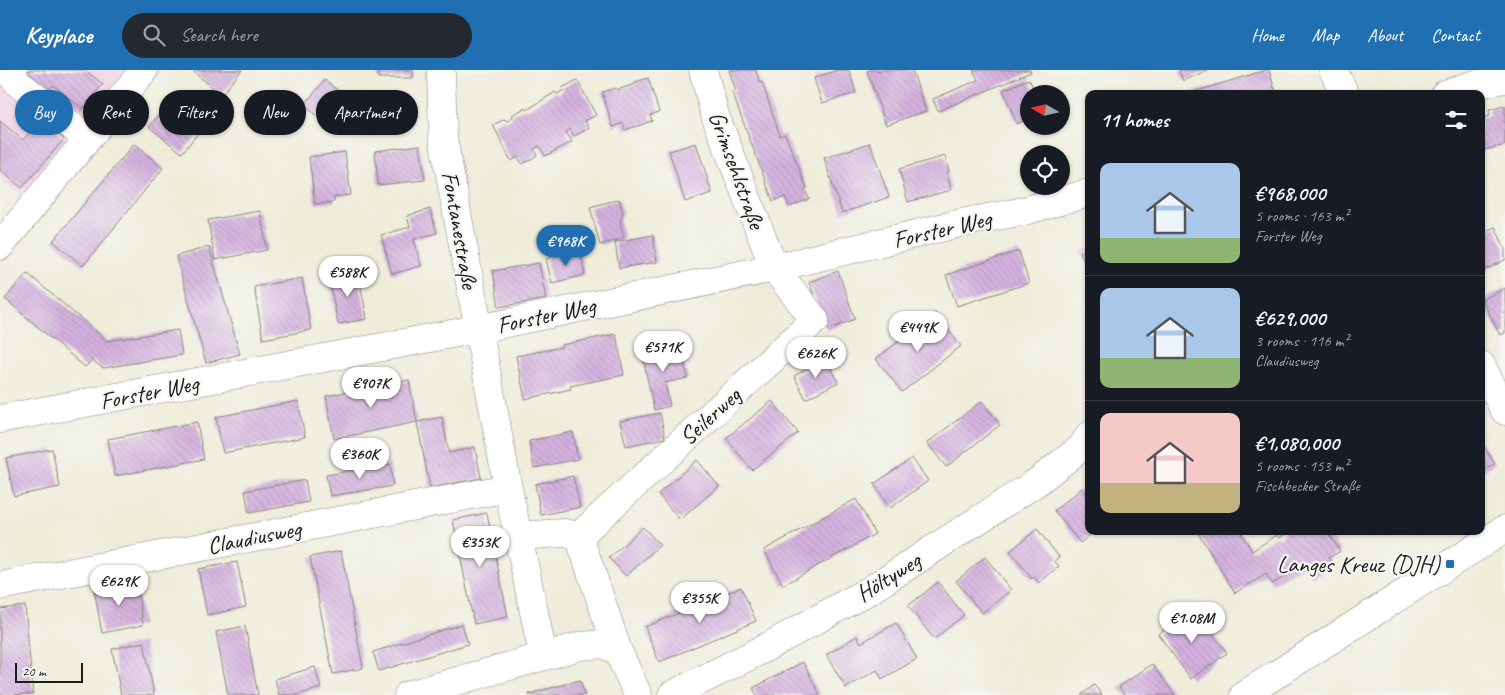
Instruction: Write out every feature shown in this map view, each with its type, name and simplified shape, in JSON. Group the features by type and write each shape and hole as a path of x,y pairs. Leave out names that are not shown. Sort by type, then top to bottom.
{"street":[{"path":"12,70 14,78 19,84 87,138"},
{"path":"0,246 144,70"},
{"name":"Fontanestraße","path":"441,70 443,137 508,488 543,655"},
{"name":"Grimsehlstraße","path":"703,70 715,115 774,268"},
{"path":"1333,70 1343,90"},
{"path":"1457,90 1472,85 1505,79"},
{"name":"Forster Weg","path":"0,419 478,329 774,268 1085,194"},
{"name":"Seilerweg","path":"579,536 815,320 774,268"},
{"path":"1485,373 1505,411"},
{"name":"Höltyweg","path":"672,695 767,647 870,590 1037,482 1082,447 1085,442"},
{"name":"Claudiusweg","path":"0,586 508,488"},
{"path":"1244,695 1505,529"},
{"path":"518,536 564,533 579,536 618,651 638,695"},
{"path":"408,695 580,646 603,644 618,651"}],"shaded area":[{"path":"0,70 145,70 128,90 83,90 83,135 91,135 33,205 0,178"}],"building":[{"path":"29,70 85,70 103,84 98,90 83,90 83,109 73,101 73,90 59,90 53,85 49,90 27,72"},
{"path":"196,70 242,70 225,90 215,90 194,72"},
{"path":"378,70 413,70 413,78 378,78"},
{"path":"729,70 756,70 760,83 762,82 780,136 785,134 807,188 805,189 809,199 789,207 785,197 773,201 732,92 736,91"},
{"path":"838,70 849,70 856,93 822,103 814,78"},
{"path":"912,70 926,111 886,125 867,71"},
{"path":"973,70 1030,70 1031,72 938,111 933,99 978,80"},
{"path":"1179,70 1208,70 1183,81"},
{"path":"1269,70 1275,90 1200,90"},
{"path":"648,78 659,112 650,115 652,121 625,130 623,123 613,127 602,92 616,88 617,90"},
{"path":"1029,79 1032,85 1020,85 1020,122 1017,124 1003,90"},
{"path":"325,80 337,90 317,90"},
{"path":"577,80 596,115 585,121 589,128 574,136 570,129 566,132 572,142 545,156 540,146 534,149 537,155 530,160 522,164 518,157 511,161 493,125 505,119 506,121 509,120 513,117 512,115 525,108 527,110 555,92 557,94 564,90 562,88"},
{"path":"316,91 316,115 306,107 306,103"},
{"path":"1505,106 1505,145 1485,150 1485,117 1490,116 1489,110"},
{"path":"159,115 159,135 149,127"},
{"path":"0,121 23,140 27,135 59,135 64,139 22,188 0,170"},
{"path":"159,135 196,135 182,153"},
{"path":"696,143 712,193 685,202 669,151"},
{"path":"870,143 889,197 842,213 824,158"},
{"path":"134,144 163,168 83,266 53,241"},
{"path":"420,145 425,180 378,185 375,151"},
{"path":"345,152 351,195 334,197 334,202 315,204 309,157"},
{"path":"945,156 951,190 908,202 899,169"},
{"path":"619,199 623,213 620,222 624,238 600,245 590,207"},
{"path":"430,209 437,233 414,239 421,266 392,274 381,235 410,227 407,216"},
{"path":"260,211 267,250 215,260 208,220"},
{"path":"1495,227 1505,248 1505,260 1485,270 1485,231"},
{"path":"653,235 657,262 619,268 615,242"},
{"path":"209,247 240,354 206,363 176,256"},
{"path":"1085,250 1085,261 1080,252"},
{"path":"580,251 585,275 552,283 546,259"},
{"path":"1019,251 1029,283 957,306 946,275"},
{"path":"539,263 546,299 499,307 493,271"},
{"path":"838,271 855,319 827,330 809,282"},
{"path":"358,272 367,319 338,324 329,278"},
{"path":"27,273 107,341 178,330 182,355 103,368 92,360 85,367 5,299"},
{"path":"302,278 311,330 263,339 254,287"},
{"path":"1505,288 1505,333 1500,335 1485,306 1485,298"},
{"path":"935,313 961,346 902,392 876,359"},
{"path":"616,334 624,375 570,386 571,389 525,399 516,356"},
{"path":"665,343 667,352 681,349 688,378 665,383 670,406 654,410 643,358 652,356 650,347"},
{"path":"825,359 838,382 806,399 794,376"},
{"path":"409,380 417,422 334,439 326,396"},
{"path":"298,401 305,437 223,453 216,417"},
{"path":"772,401 798,433 752,470 726,438"},
{"path":"982,401 1000,425 946,467 927,443"},
{"path":"660,413 665,438 626,446 620,421"},
{"path":"442,417 449,453 475,447 481,478 430,488 417,422"},
{"path":"197,422 204,459 115,476 108,439"},
{"path":"573,432 578,459 534,468 529,441"},
{"path":"1485,448 1495,464 1485,470"},
{"path":"52,449 60,487 14,496 6,458"},
{"path":"912,458 928,481 890,508 874,484"},
{"path":"697,460 719,486 680,520 658,494"},
{"path":"390,464 393,486 330,496 326,475"},
{"path":"573,476 580,507 541,515 535,484"},
{"path":"305,480 309,502 249,513 245,491"},
{"path":"1082,488 1085,492 1085,535 1090,535 1080,543 1054,511"},
{"path":"856,499 875,534 783,585 764,550"},
{"path":"487,513 508,617 474,624 453,520"},
{"path":"643,527 660,545 626,576 609,558"},
{"path":"1037,529 1059,557 1054,561 1059,566 1039,583 1034,577 1032,579 1010,551"},
{"path":"1199,535 1242,535 1252,551 1277,535 1279,538 1284,535 1330,535 1340,551 1329,558 1333,565 1312,578 1304,565 1272,584 1266,574 1235,593"},
{"path":"341,551 363,668 333,674 310,557"},
{"path":"985,557 1011,590 982,613 956,581"},
{"path":"237,562 246,607 207,615 198,569"},
{"path":"136,581 143,625 102,633 94,589"},
{"path":"938,582 964,615 934,639 908,606"},
{"path":"741,587 756,621 659,662 645,627"},
{"path":"25,606 33,694 0,695 0,609"},
{"path":"1193,608 1227,653 1191,679 1158,634"},
{"path":"896,623 917,659 882,679 877,670 846,688 826,655 857,636 861,643"},
{"path":"462,624 468,644 379,671 373,652"},
{"path":"245,626 258,695 228,695 216,632"},
{"path":"144,642 154,695 121,695 112,649"},
{"path":"803,662 820,695 757,695 753,688"},
{"path":"1152,664 1175,695 1125,695 1119,687"},
{"path":"315,667 321,688 297,695 279,695 275,679"},
{"path":"580,680 585,695 529,695 529,694"},
{"path":"1094,685 1102,695 1081,695"}],"place":[{"name":"Langes Kreuz (DJH)","path":"1450,564"}]}
